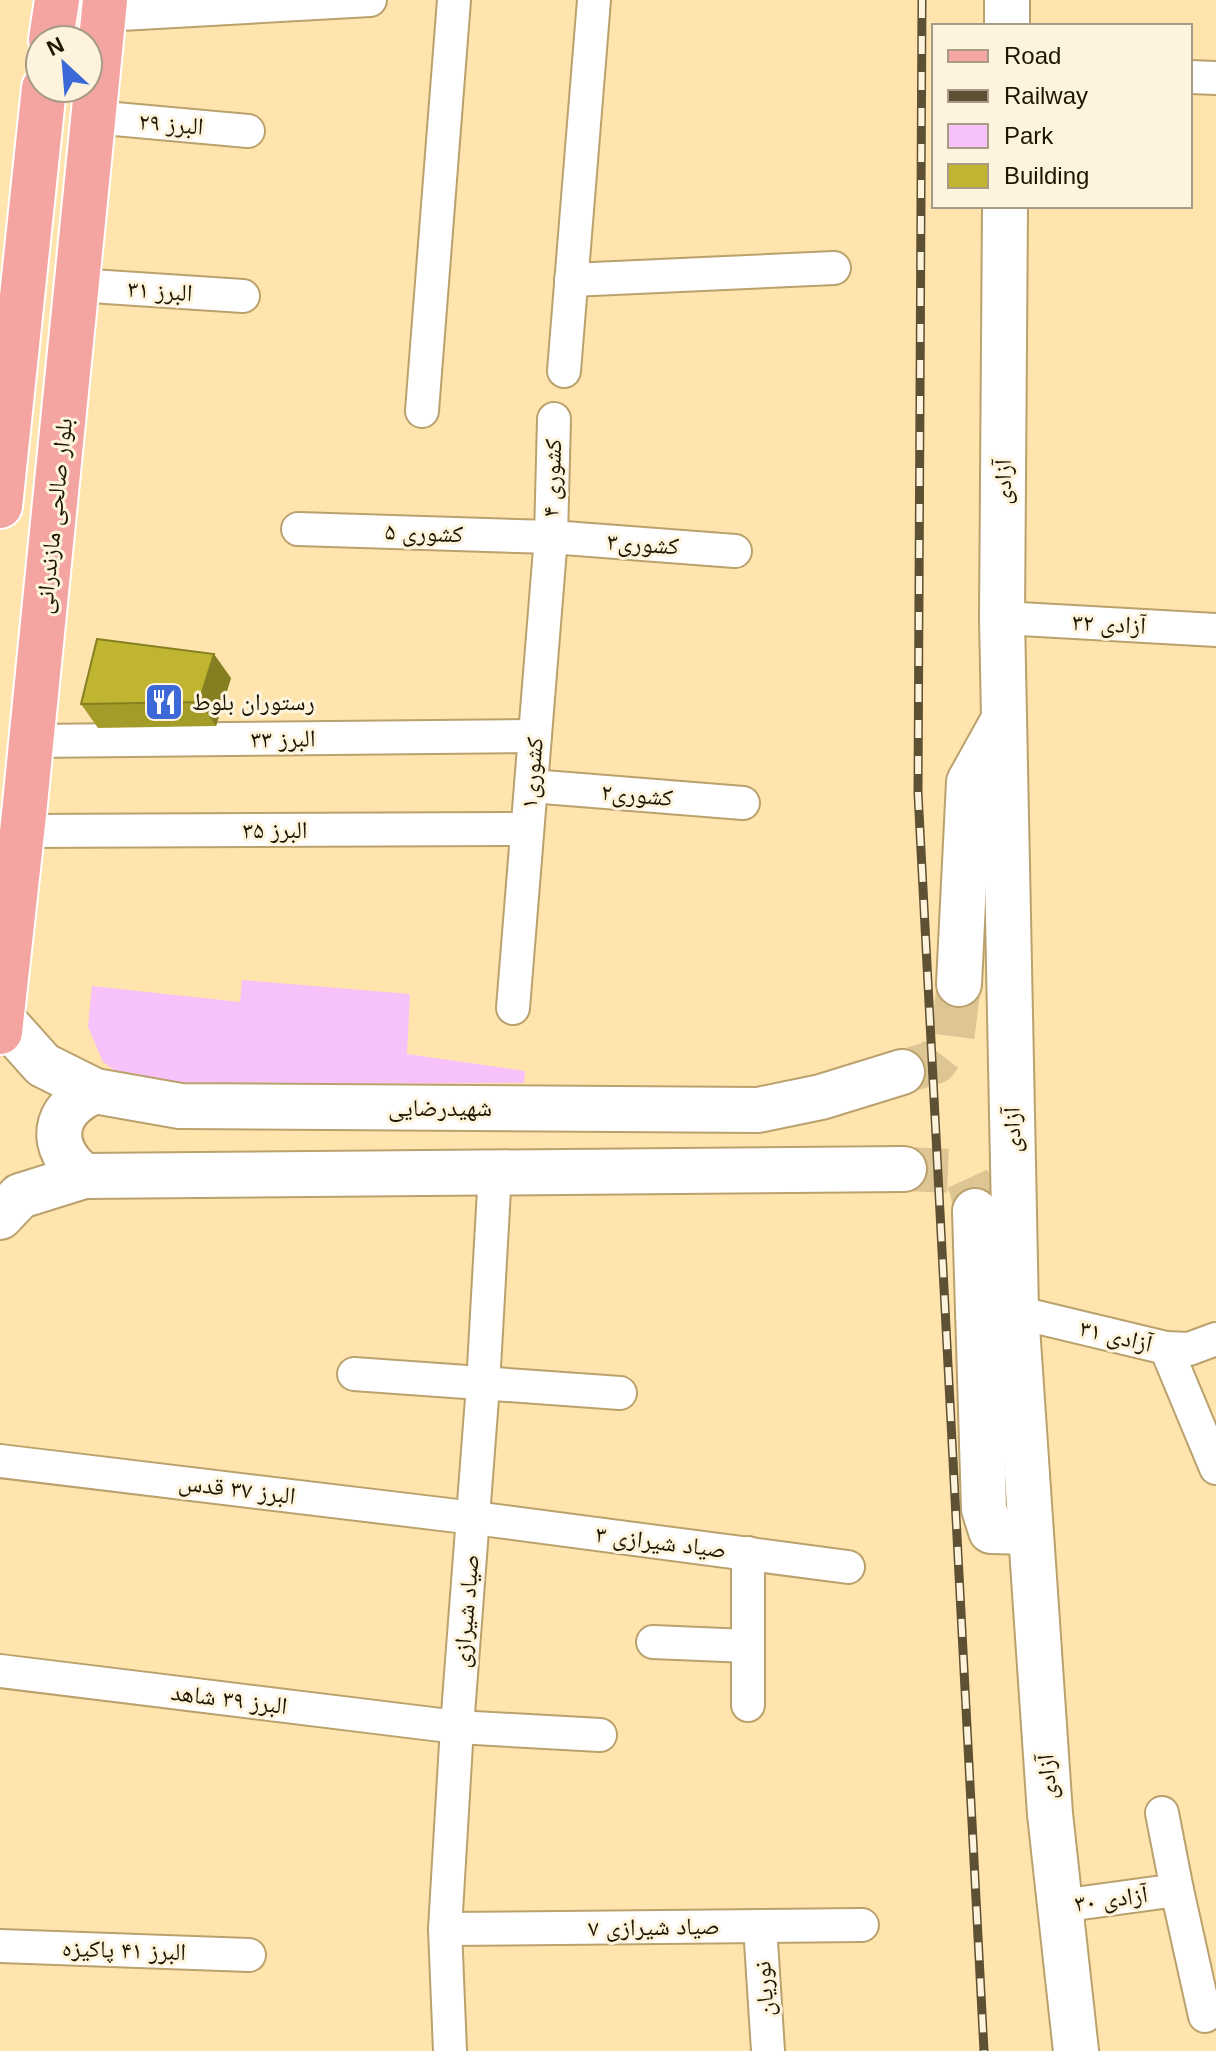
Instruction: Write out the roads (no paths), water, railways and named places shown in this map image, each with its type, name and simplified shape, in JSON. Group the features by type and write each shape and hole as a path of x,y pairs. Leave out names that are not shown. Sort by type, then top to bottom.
{"main road":[{"path":"53,24 57,0"},
{"path":"1007,0 1007,24"},
{"name":"بلوار صالحی مازندرانی","path":"1,1025 104,8"},
{"path":"0,506 42,104"},
{"name":"آزادی","path":"1005,208 1002,618 1016,1312 1050,1814 1076,2051"},
{"path":"959,984 969,782 1004,718"},
{"name":"شهیدرضایی","path":"1,1025 43,1065 95,1091 180,1106 758,1110 821,1097 902,1072"},
{"path":"84,1176 69,1164 60,1148 59,1129 65,1112 78,1098 95,1091"},
{"path":"758,1110 760,1169"},
{"path":"0,1217 20,1196 84,1176 904,1169"},
{"path":"975,1211 984,1509 991,1531 1030,1532"}],"street":[{"path":"104,8 370,0"},
{"path":"422,411 454,0"},
{"path":"564,371 594,0"},
{"path":"1192,77 1216,78"},
{"name":"البرز ۲۹","path":"93,117 248,131"},
{"path":"571,280 834,268"},
{"name":"البرز ۳۱","path":"76,285 243,296"},
{"name":"کشوری ۴","path":"551,537 554,419"},
{"name":"کشوری ۵","path":"298,529 551,537"},
{"name":"کشوری۳","path":"551,537 735,551"},
{"name":"کشوری۱","path":"513,1008 551,537"},
{"name":"آزادی ۳۲","path":"1002,618 1216,630"},
{"name":"البرز ۳۳","path":"31,741 535,736"},
{"name":"کشوری۲","path":"531,786 743,803"},
{"name":"البرز ۳۵","path":"23,831 527,829"},
{"name":"صیاد شیرازی","path":"450,2051 445,1929 495,1172"},
{"name":"آزادی ۳۱","path":"1016,1312 1166,1348 1189,1349 1216,1339"},
{"path":"1166,1348 1216,1468"},
{"path":"354,1374 620,1393"},
{"name":"البرز ۳۷ قدس","path":"0,1461 474,1518"},
{"name":"صیاد شیرازی ۳","path":"474,1518 848,1567"},
{"path":"748,1553 748,1705"},
{"path":"653,1642 748,1646"},
{"name":"البرز ۳۹ شاهد","path":"0,1671 457,1727 600,1735"},
{"path":"1162,1813 1177,1890"},
{"name":"آزادی ۳۰","path":"1060,1906 1177,1890 1205,2016"},
{"name":"صیاد شیرازی ۷","path":"445,1929 862,1925"},
{"name":"نوریان","path":"760,1926 768,2051"},
{"name":"البرز ۴۱ پاکیزه","path":"0,1946 249,1955"}],"tunnel":[{"path":"902,1072 935,1062 952,1040 959,984"},
{"path":"904,1169 952,1171 966,1176 972,1189 975,1211"}],"railway":[{"path":"922,0 918,793 984,2051"}],"place":[{"name":"رستوران بلوط","path":"164,702"}]}
